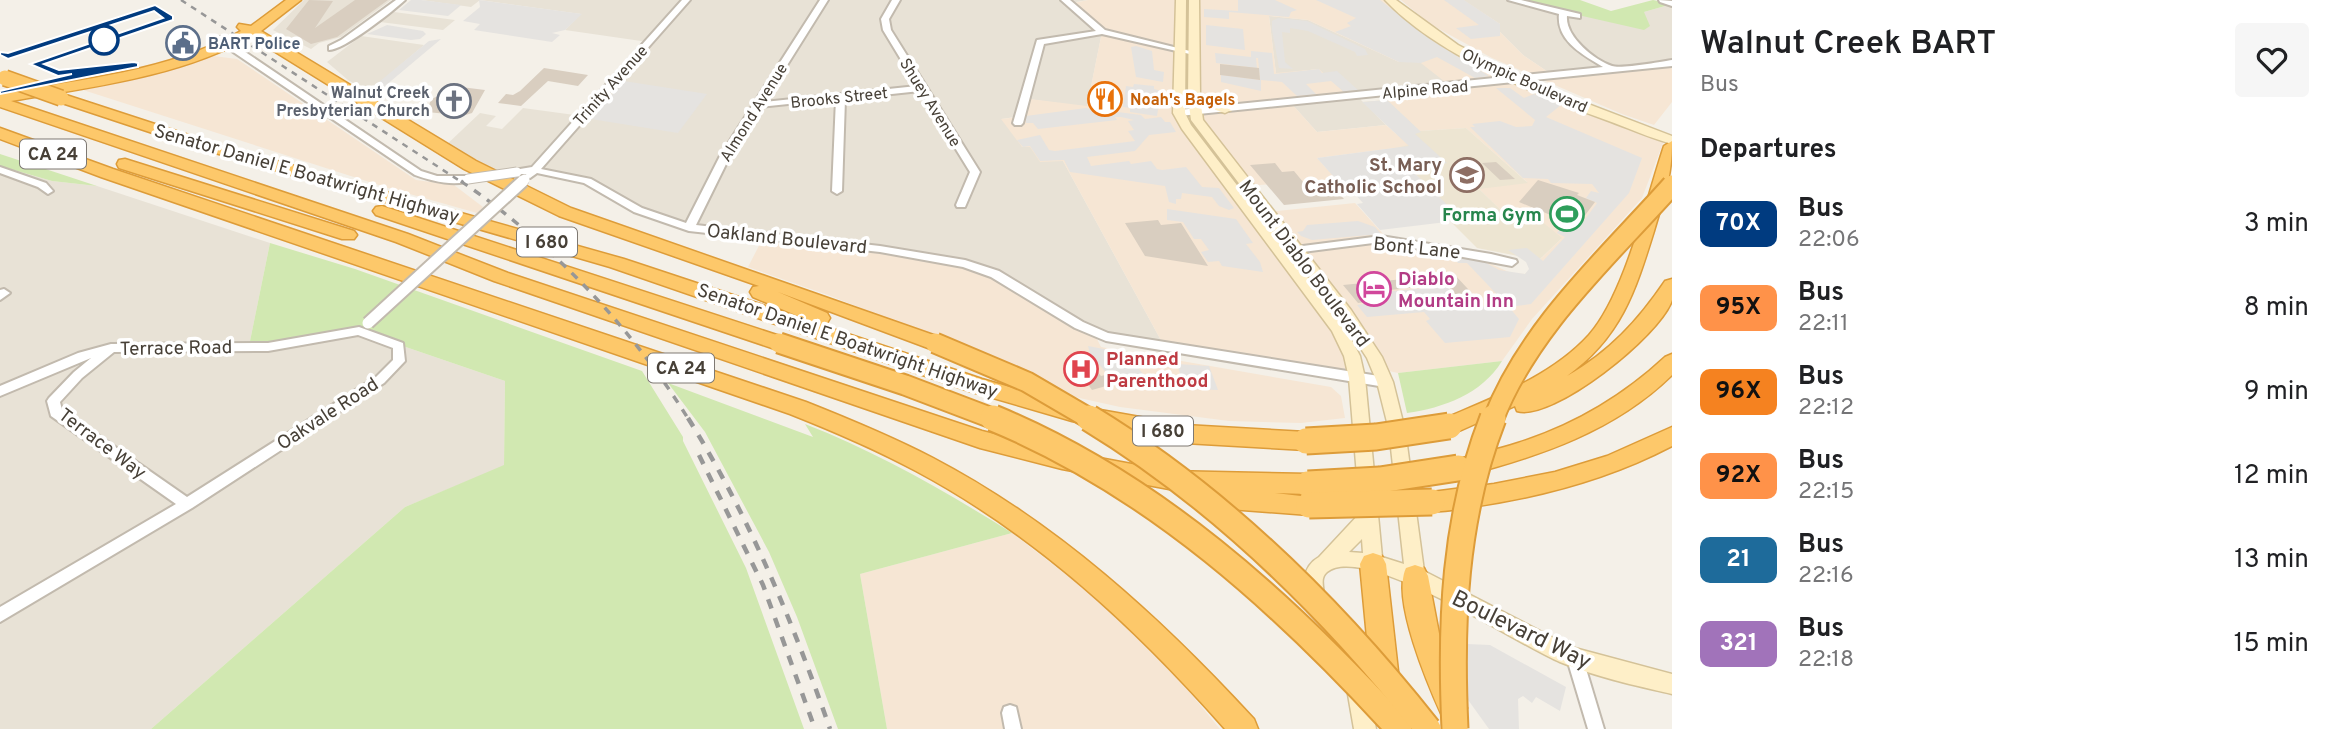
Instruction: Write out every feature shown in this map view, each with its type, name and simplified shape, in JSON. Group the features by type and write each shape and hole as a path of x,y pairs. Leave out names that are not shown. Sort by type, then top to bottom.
{"highway":[{"path":"249,30 277,0"},
{"path":"194,55 279,16 295,0"},
{"path":"249,30 469,172 522,200 558,217 817,316 887,354"},
{"path":"2,82 134,65 223,41"},
{"path":"0,100 98,80 194,55 225,52 244,54"},
{"name":"Senator Daniel E Boatwright Highway","path":"2,82 61,97 204,145 597,257 977,385 1100,420 1185,434 1306,441 1376,437 1449,426 1522,407 1591,374 1619,353 1641,331 1672,285"},
{"name":"Senator Daniel E Boatwright Highway","path":"0,100 69,126 401,238 501,277 980,439 1062,460 1169,480 1229,499 1309,494"},
{"path":"0,116 71,146 230,200 347,234 459,272 501,277"},
{"name":"CA 24","path":"0,133 107,173 798,408 871,436 951,478 1042,537 1115,596 1196,674 1244,729"},
{"path":"204,145 284,177 979,412 1054,448 1129,491 1191,534 1260,589 1345,670 1399,729"},
{"path":"1449,426 1541,383 1572,363 1600,337 1622,300 1672,146"},
{"path":"0,148 70,171 107,173"},
{"path":"469,172 596,224 783,286 935,343 1055,397 1157,462 1212,503 1293,577 1346,632 1428,729"},
{"path":"1455,729 1452,635 1458,558 1469,494 1492,422 1513,376 1539,337 1672,186"},
{"path":"1309,494 1458,468 1531,449 1588,423 1636,394 1672,362"},
{"path":"1309,494 1432,502 1475,498 1544,485 1617,462 1672,436"},
{"path":"1373,564 1380,654 1394,729"},
{"path":"1415,576 1417,604 1428,648 1464,729"}],"main road":[{"path":"1181,0 1194,105 1225,110"},
{"path":"1179,113 1194,0"},
{"name":"Olympic Boulevard","path":"1390,0 1433,35 1517,80 1672,140"},
{"name":"Olympic Boulevard","path":"1401,0 1448,35 1534,78 1672,132"},
{"name":"Mount Diablo Boulevard","path":"1194,105 1212,142 1288,251 1339,329 1352,356 1357,379 1373,564"},
{"name":"Mount Diablo Boulevard","path":"1179,113 1186,126 1288,251 1346,314 1374,357 1385,382 1397,430 1415,576"},
{"path":"1365,729 1352,660 1336,628 1316,601 1312,589 1312,575 1317,566 1327,561 1359,529 1368,516"},
{"name":"Boulevard Way","path":"1327,561 1352,560 1415,576 1575,659 1672,684"}],"street":[{"path":"332,47 344,42 401,0"},
{"name":"Trinity Avenue","path":"534,170 686,0"},
{"name":"Almond Avenue","path":"689,228 725,156 824,0"},
{"name":"Shuey Avenue","path":"896,0 888,10 885,25 975,172 961,205"},
{"path":"1065,0 1102,32"},
{"path":"1512,0 1577,16"},
{"path":"1663,0 1672,4"},
{"path":"1563,13 1561,23 1564,31 1575,43 1613,70"},
{"path":"1018,123 1040,42 1102,32 1187,51"},
{"path":"223,41 418,173 436,179 469,172 521,175"},
{"name":"Alpine Road","path":"1225,110 1672,63"},
{"name":"Brooks Street","path":"757,105 922,88"},
{"path":"838,191 841,97"},
{"path":"1179,113 1194,105"},
{"path":"0,170 42,185 48,191"},
{"path":"363,327 521,175 534,170"},
{"name":"Oakland Boulevard","path":"534,170 598,186 657,219 689,228 880,249 965,264 995,274 1099,336 1385,382"},
{"name":"Bont Lane","path":"1288,251 1381,239 1512,262"},
{"name":"Terrace Road","path":"0,391 82,356 111,348 268,347 363,327"},
{"name":"Oakvale Road","path":"0,615 187,504 392,370 401,353 399,346 363,327"},
{"name":"Terrace Way","path":"111,348 78,375 53,401 56,413 187,504"},
{"path":"1575,659 1596,729"}],"shaded area":[{"path":"304,0 391,0 341,37 319,43 311,49 273,30"},
{"path":"411,0 461,5 448,16 399,10"},
{"path":"421,0 480,0 471,7"},
{"path":"479,0 582,14 565,30 552,33 560,35 552,42 474,30 480,24 463,21 480,7"},
{"path":"480,0 1088,0 1070,3 1102,32 1087,107 1021,98 1015,117 1002,119 1030,147 1063,161 1163,344 1099,335 995,274 671,224 598,185 534,170 488,174 443,148 480,113 496,116 486,126 502,129 523,108 582,116 648,42 565,30 581,14"},
{"path":"1088,0 1181,0 1179,113 1339,329 1357,378 1163,344 1063,161 1040,162 1030,147 1022,147 1001,119 1025,116 1030,99 1087,106 1102,32 1069,4"},
{"path":"1194,0 1390,0 1417,24 1505,74 1665,138 1642,198 1532,319 1502,361 1398,373 1379,369 1268,212 1355,203 1394,246 1482,260 1511,273 1525,274 1561,239 1534,215 1507,216 1478,188 1527,182 1466,128 1420,131 1387,100 1458,92 1417,60 1399,62 1308,20 1269,16 1276,73 1319,69 1348,96 1291,103 1317,132 1386,125 1410,146 1317,158 1336,179 1248,186 1194,112 1222,110 1200,102"},
{"path":"1238,0 1275,0 1297,10 1291,12 1289,17 1229,12 1229,19 1204,17 1204,9 1238,11"},
{"path":"1316,0 1380,0 1433,41 1489,76 1475,78 1437,57 1421,63 1399,62 1335,32 1351,26 1347,23 1356,18"},
{"path":"1401,0 1464,0 1500,24 1500,32 1523,55 1554,76 1672,63 1672,102 1654,125 1622,114 1492,58 1430,24"},
{"path":"1444,0 1464,0 1500,24 1500,36 1471,39 1456,28 1479,25"},
{"path":"1463,0 1512,0 1563,13 1644,12 1672,4 1672,63 1554,76 1523,55 1500,32 1500,24"},
{"path":"393,12 455,20 443,30 380,22"},
{"path":"1269,16 1308,20 1399,62 1418,60 1445,81 1352,91 1386,125 1317,132 1290,102 1318,69 1276,74"},
{"path":"1278,18 1307,21 1365,49 1368,55 1357,56 1355,52 1308,31 1290,28 1290,33 1282,32 1285,62 1293,69 1279,68 1272,30 1272,21"},
{"path":"387,25 423,31 426,34 420,39 411,40 367,34"},
{"path":"1206,25 1243,29 1245,50 1206,45"},
{"path":"361,36 424,45 368,92 348,80 327,62"},
{"path":"441,39 385,86 391,91 401,88 412,95 405,101 394,93 387,95 374,86 429,41"},
{"path":"1131,47 1152,51 1154,70 1164,72 1163,82 1136,77"},
{"path":"1251,51 1272,53 1274,74 1319,69 1322,73 1337,71 1358,90 1343,91 1331,81 1306,84 1316,94 1297,96 1282,82 1261,80 1261,91 1221,82 1221,75 1260,80 1258,58 1257,68 1216,63 1215,53 1251,57"},
{"path":"213,56 237,59 416,180 454,185 483,207 477,213 385,187 80,89"},
{"path":"624,81 707,94 678,133 591,119"},
{"path":"1134,84 1154,86 1154,89 1161,91 1157,116 1130,112 1130,108 1123,107 1126,86 1133,87"},
{"path":"1496,88 1510,88 1524,98 1534,94 1561,105 1546,117 1642,158 1629,193 1531,304 1509,307 1519,319 1510,337 1445,343 1426,321 1430,319 1424,312 1367,317 1357,305 1377,302 1373,293 1447,286 1467,308 1506,304 1467,263 1458,263 1452,255 1481,260 1499,270 1525,274 1529,269 1526,262 1508,250 1527,248 1543,261 1565,237 1557,233 1563,224 1578,229 1597,203 1586,198 1591,191 1599,193 1592,184 1551,183 1548,179 1523,178 1470,127 1475,127 1472,124 1500,121 1516,127 1532,126 1535,120"},
{"name":"St. Mary Catholic School","path":"1387,100 1420,131 1466,128 1528,183 1479,189 1507,216 1534,215 1562,238 1539,260 1477,248 1451,222 1462,220 1390,149 1409,145 1362,102"},
{"path":"1387,100 1421,132 1415,134 1447,163 1408,167 1463,220 1380,230 1357,204 1363,203 1347,185 1342,186 1317,158 1409,146 1362,102"},
{"path":"1086,108 1100,112 1141,115 1145,119 1161,117 1165,122 1170,122 1176,132 1149,135 1135,151 1087,157 1091,166 1151,161 1157,169 1162,170 1186,167 1202,187 1219,188 1234,208 1229,210 1219,206 1212,197 1182,193 1181,199 1176,199 1176,204 1169,202 1165,186 1070,172 1064,160 1040,161 1030,146 1023,147 1017,140 1040,135 1049,150 1055,151 1135,141 1128,131 1134,130 1128,121 1134,120 1121,117 1115,117 1117,120 1038,129 1033,123 1026,123 1026,116"},
{"path":"0,166 52,181 97,186 270,243 249,346 359,331 505,381 504,466 405,507 151,729 0,729"},
{"path":"1167,209 1236,219 1253,243 1246,244 1260,262 1263,272 1222,266 1219,261 1208,262 1201,252 1209,250 1201,239 1194,239 1183,222 1167,220"},
{"path":"1358,221 1375,227 1381,234 1312,240 1297,232 1303,231 1307,225"},
{"path":"764,236 880,249 995,274 1094,333 1101,347 1331,387 1341,396 1345,418 1301,423 1229,421 1120,407 1057,393 940,339 748,267"},
{"path":"1088,346 1125,353 1150,382 1151,387 1116,384 1090,354"},
{"path":"1177,364 1209,366 1218,390 1185,389"},
{"path":"1012,533 1086,590 1134,635 1181,682 1220,729 887,729 860,574"},
{"path":"1467,644 1490,645 1566,687 1560,711 1536,697 1532,703 1523,696 1518,699 1519,729 1489,729 1466,697"}],"green space":[{"path":"1512,0 1580,0 1611,11 1653,0 1672,4 1644,12 1650,26 1644,30"},
{"path":"0,154 97,186 52,181 0,166"},
{"path":"270,243 355,269 642,371 683,437 746,568 804,729 151,729 405,507 504,465 505,381 359,331 249,346"},
{"path":"1502,361 1494,373 1473,391 1448,403 1407,413 1398,373"},
{"path":"668,383 813,437 805,424 832,435 911,474 1012,533 860,574 887,729 838,729 797,617 769,552 705,432"}],"building":[{"path":"309,0 333,1 315,28 355,0 388,0 337,37 311,44 286,29"},
{"path":"1220,64 1259,68 1260,80 1220,75"},
{"path":"544,68 588,75 578,86 548,81 521,106 498,103 506,94 513,95 520,91"},
{"name":"Walnut Creek Presbyterian Church","path":"461,87 485,90 472,113 453,119 447,114 427,112 431,99"},
{"name":"Noah's Bagels","path":"1092,89 1121,93 1119,109 1089,105"},
{"path":"1496,162 1515,179 1500,180 1482,163"},
{"path":"1275,163 1282,172 1294,171 1308,188 1332,186 1344,199 1284,205 1250,165"},
{"name":"Forma Gym","path":"1538,180 1579,193 1577,195 1595,202 1577,226 1519,202"},
{"path":"1158,220 1161,225 1181,223 1208,266 1145,256 1125,223"},
{"name":"Diablo Mountain Inn","path":"1454,274 1481,303 1465,305 1446,284 1371,292 1376,301 1358,303 1343,285"},
{"name":"Planned Parenthood","path":"1085,357 1101,376 1105,375 1113,384 1092,390 1087,383 1081,385 1063,363"}],"railway":[{"path":"181,0 463,183"},
{"path":"461,181 527,232 587,288 641,351 689,420"},
{"path":"688,418 731,493 768,569 830,729"},
{"path":"699,455 763,585 815,729"}],"bus line":[{"name":"70X","path":"0,54 8,56 155,8 170,18 35,64 58,73 134,65 0,91"}],"place":[{"name":"BART Police","path":"183,43"},
{"name":"Noah's Bagels","path":"1105,99"},
{"name":"Walnut Creek Presbyterian Church","path":"454,101"},
{"name":"St. Mary Catholic School","path":"1467,175"},
{"name":"Forma Gym","path":"1567,214"},
{"name":"Diablo Mountain Inn","path":"1374,289"},
{"name":"Planned Parenthood","path":"1081,369"}]}
